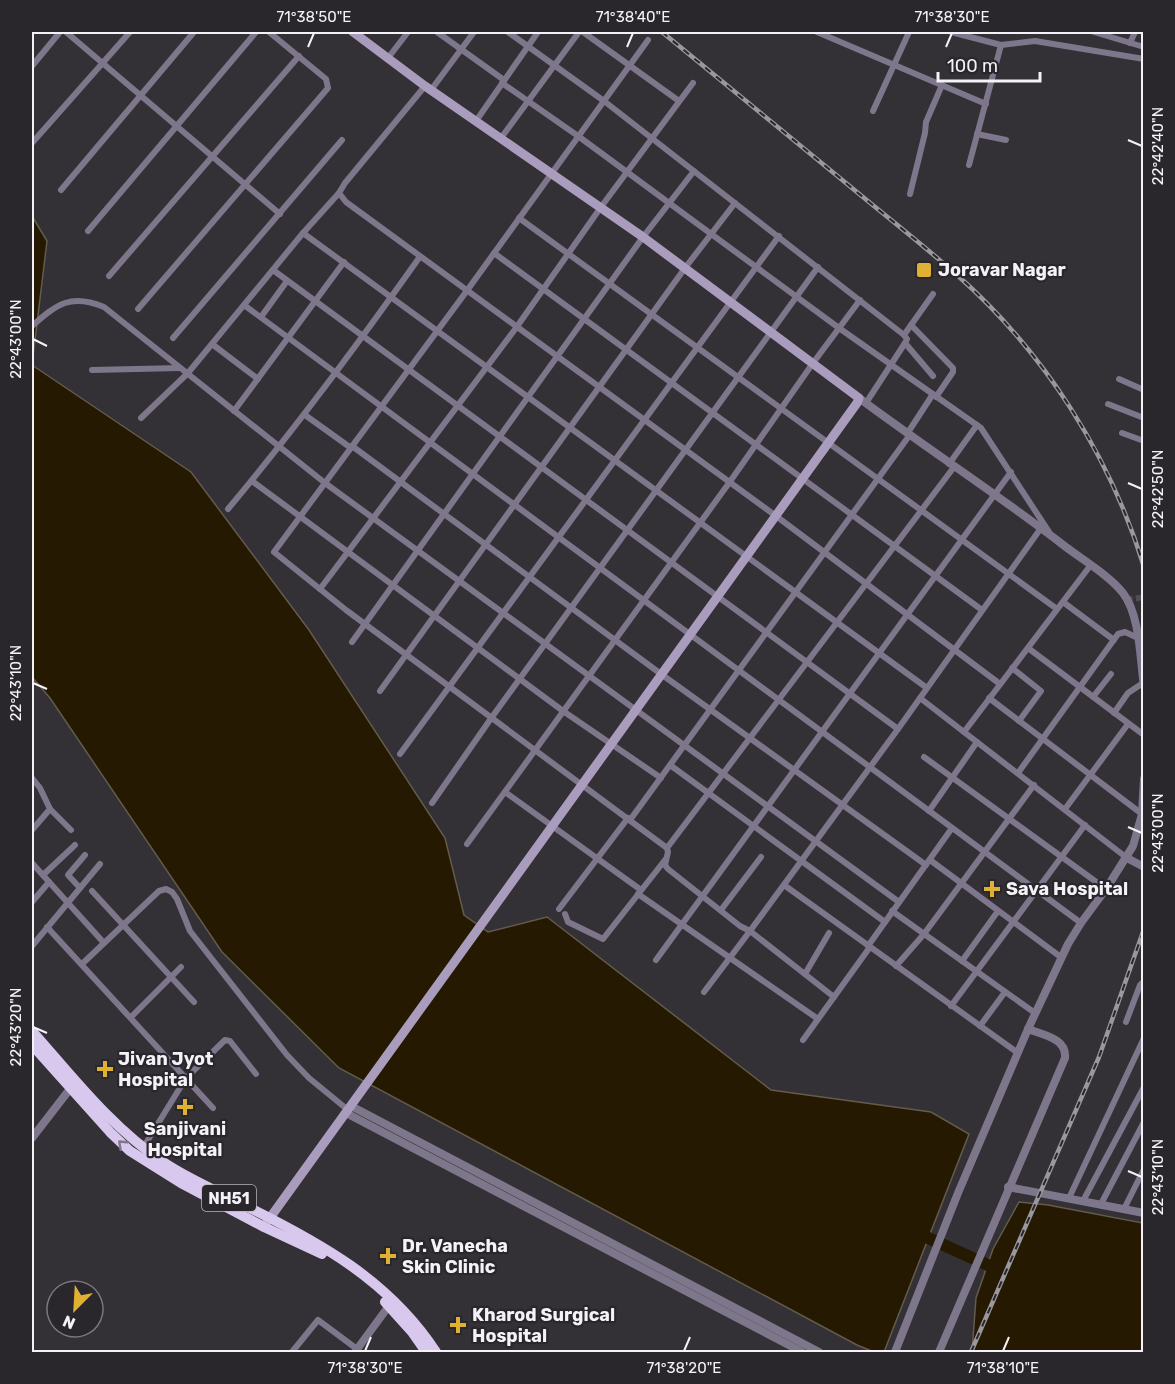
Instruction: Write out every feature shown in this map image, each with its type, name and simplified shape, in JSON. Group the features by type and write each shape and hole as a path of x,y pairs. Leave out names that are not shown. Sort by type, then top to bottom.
{"highway":[{"name":"NH51","path":"32,1031 73,1086 130,1151 181,1183 267,1222"},
{"name":"NH51","path":"32,1045 73,1086 143,1148 190,1178 341,1264 413,1322 436,1353"},
{"name":"NH51","path":"391,1303 426,1353"}],"main road":[{"path":"353,32 428,88 643,237 863,401"},
{"path":"267,1222 857,403 863,401"}],"street":[{"path":"32,66 60,32"},
{"path":"66,32 280,214"},
{"path":"32,143 130,32"},
{"path":"61,190 194,32"},
{"path":"88,231 256,32"},
{"path":"138,309 328,88 326,80 269,32"},
{"path":"388,58 408,32"},
{"path":"437,32 839,328 976,425 986,434 1051,535"},
{"path":"141,418 188,373 303,233 474,32"},
{"path":"508,32 604,101 904,335 907,339 905,343 863,401 1051,535 1123,593 1131,607 1138,638 1143,685 1128,693 1114,713"},
{"path":"476,121 538,32"},
{"path":"501,138 579,32"},
{"path":"584,32 679,101"},
{"path":"817,32 986,104"},
{"path":"873,111 909,32"},
{"path":"951,32 1001,45 1035,41 1143,59"},
{"path":"1094,32 1143,47"},
{"path":"1130,43 1135,32"},
{"path":"648,40 274,552 365,624 667,848"},
{"path":"969,165 1001,45"},
{"path":"109,276 299,56"},
{"path":"320,589 516,328 601,207 693,83"},
{"path":"910,194 926,122 942,85"},
{"path":"978,134 1006,140"},
{"path":"173,338 342,140"},
{"path":"352,642 643,237 694,171"},
{"path":"339,193 346,202 420,258 776,516 1000,684"},
{"path":"381,691 685,268 735,203"},
{"path":"519,218 1057,609"},
{"path":"303,233 927,688"},
{"path":"400,754 778,236"},
{"path":"494,253 982,610"},
{"path":"228,509 280,448 420,258"},
{"path":"234,411 344,262"},
{"path":"432,803 818,267"},
{"path":"273,270 898,729"},
{"path":"261,318 287,281"},
{"path":"904,335 933,294"},
{"path":"32,326 47,312 72,300 93,302 104,307 325,483 899,902"},
{"path":"467,844 860,300"},
{"path":"244,305 1081,923"},
{"path":"911,325 953,368 953,372 661,778 597,859 562,912 568,922 603,939 665,860 667,848 921,510 976,425"},
{"path":"905,343 933,375"},
{"path":"212,344 258,379"},
{"path":"92,370 181,368"},
{"path":"1119,379 1143,390"},
{"path":"1108,404 1143,418"},
{"path":"305,415 486,544 794,771 961,883 1062,958"},
{"path":"1122,433 1143,441"},
{"path":"656,960 1011,472"},
{"path":"252,481 562,711 661,778"},
{"path":"704,992 898,729 1041,528"},
{"path":"964,732 1090,566"},
{"path":"1063,602 1114,640"},
{"path":"1018,773 1114,640 1122,632 1138,638"},
{"path":"1028,648 1143,735"},
{"path":"1012,668 1041,691 1019,721"},
{"path":"1093,697 1111,674"},
{"path":"920,698 1127,858 1143,867"},
{"path":"989,698 1142,814"},
{"path":"1065,809 1128,724"},
{"path":"929,811 977,741"},
{"path":"924,757 1106,889"},
{"path":"670,765 885,922"},
{"path":"32,778 40,788 50,809 71,830"},
{"path":"896,1353 958,1193 1035,1013 1081,923 1127,858 1142,814 1143,779"},
{"path":"896,966 924,934 1034,785"},
{"path":"504,792 597,859 682,925 818,1019"},
{"path":"32,830 50,809"},
{"path":"951,1006 1085,825"},
{"path":"803,1040 952,828"},
{"path":"43,875 75,845"},
{"path":"80,888 68,875 85,855"},
{"path":"721,910 761,857"},
{"path":"665,860 669,870 834,997"},
{"path":"32,863 104,943"},
{"path":"32,946 100,864"},
{"path":"32,902 49,882"},
{"path":"784,885 1018,1053"},
{"path":"82,964 159,891 166,889 172,892 190,931 287,1055 309,1078 348,1109 736,1313 819,1353"},
{"path":"92,891 194,1002"},
{"path":"892,911 1035,1013"},
{"path":"962,961 998,911"},
{"path":"47,927 213,1108"},
{"path":"805,975 829,933"},
{"path":"131,1017 181,967"},
{"path":"1126,1022 1143,981"},
{"path":"980,1026 1005,992"},
{"path":"939,1353 1065,1058 1066,1050 1062,1043 1028,1029"},
{"path":"1069,1198 1143,1038"},
{"path":"143,1148 186,1078 225,1040 230,1041 256,1074"},
{"path":"32,1138 73,1086"},
{"path":"1083,1201 1143,1087"},
{"path":"1101,1204 1143,1122"},
{"path":"1124,1209 1143,1169"},
{"path":"1008,1187 1143,1213"},
{"path":"292,1353 318,1320 356,1351 391,1303"},
{"path":"736,1313 802,1353"}],"shaded area":[{"path":"32,216 47,241 32,365"},
{"path":"32,365 191,472 309,630 445,838 464,915 488,932 547,917 771,1090 931,1112 969,1134 884,1352 874,1352 857,1345 339,1068 222,952 50,698 32,677"},
{"path":"1019,1202 1048,1205 1143,1223 1143,1352 972,1352 976,1298 993,1249"}],"waterway":[{"path":"915,1232 1001,1271"}],"tunnel":[{"path":"1127,600 1144,597"}],"railway":[{"path":"662,32 957,275 1018,337 1070,408 1093,446 1130,525 1144,567"},
{"path":"971,1352 1099,1057 1144,929"}],"place":[{"name":"Joravar Nagar","path":"924,270"},
{"name":"Sava Hospital","path":"992,889"},
{"name":"Jivan Jyot Hospital","path":"105,1069"},
{"name":"Sanjivani Hospital","path":"185,1107"},
{"name":"Dr. Vanecha Skin Clinic","path":"388,1256"},
{"name":"Kharod Surgical Hospital","path":"458,1325"}]}
